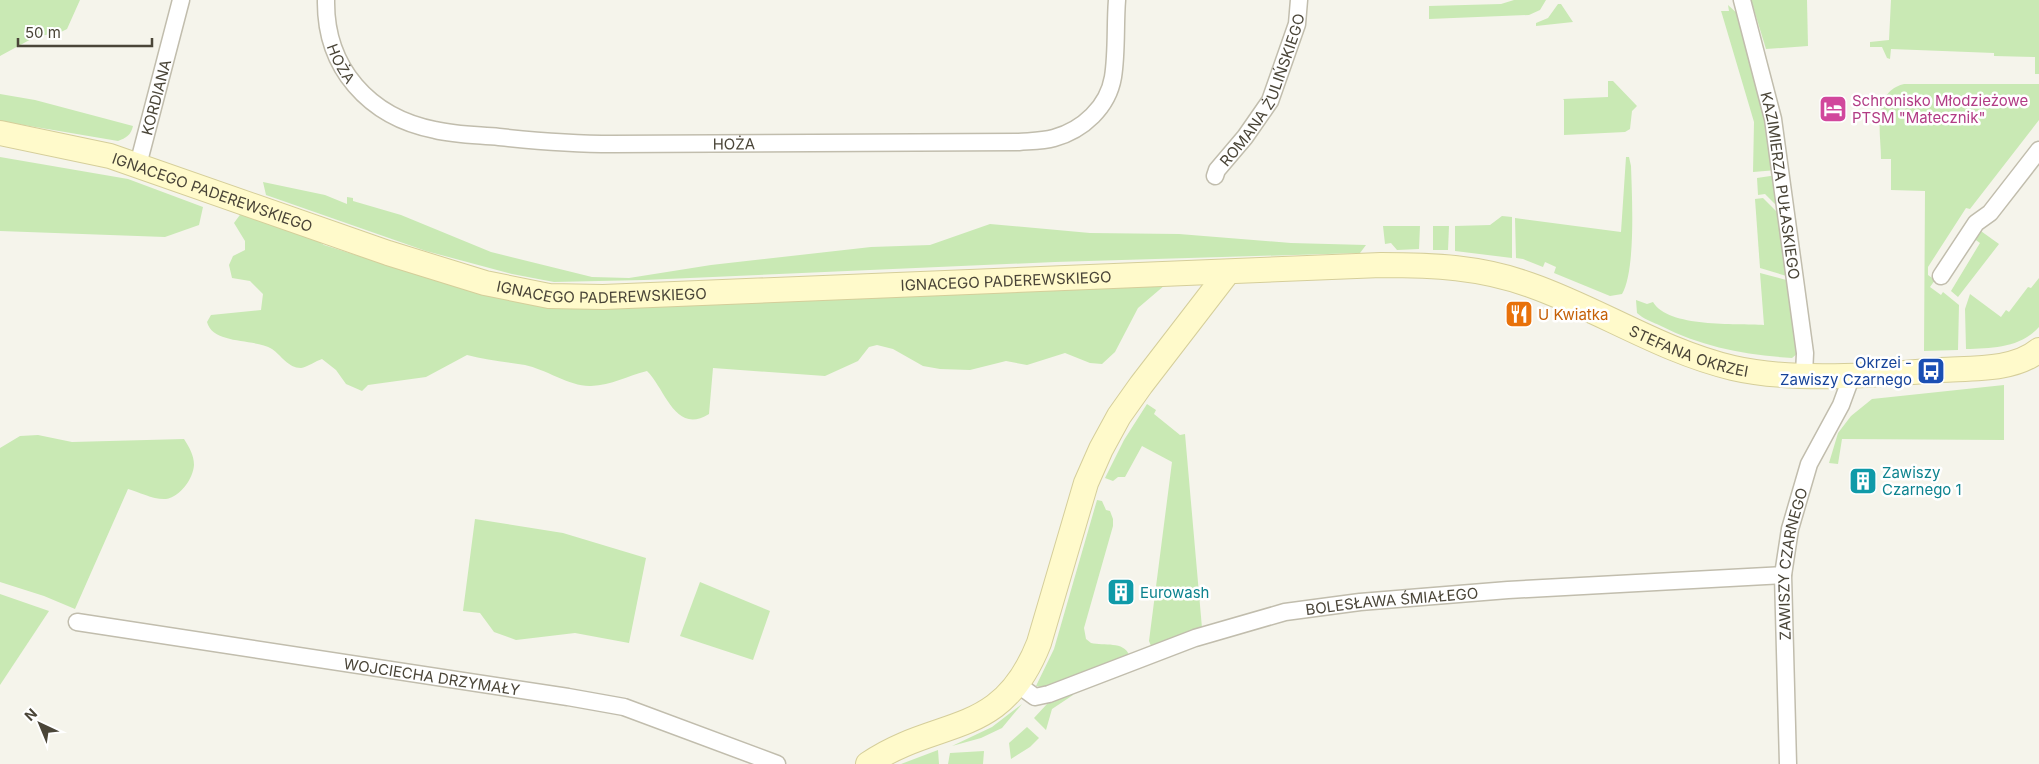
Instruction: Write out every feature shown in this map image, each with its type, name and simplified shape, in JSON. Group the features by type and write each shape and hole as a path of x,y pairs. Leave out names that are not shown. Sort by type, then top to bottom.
{"street":[{"name":"KORDIANA","path":"138,165 182,0"},
{"name":"HOŻA","path":"326,0 328,34 343,69 360,92 394,116 436,131 572,144 1019,142 1054,138 1090,118 1100,108 1107,96 1113,78 1117,0"},
{"name":"ROMANA ŻULIŃSKIEGO","path":"1215,176 1217,170 1245,137 1270,101 1297,24 1299,0"},
{"name":"KAZIMIERZA PUŁASKIEGO","path":"1742,0 1767,90 1778,146 1805,353 1804,375"},
{"name":"IGNACEGO PADEREWSKIEGO","path":"0,132 60,143 138,165 421,264 485,283 549,296 603,297 1228,272"},
{"path":"1941,276 1976,223 1990,213 2039,150"},
{"name":"STEFANA OKRZEI","path":"1228,272 1398,265 1450,266 1480,271 1536,287 1686,354 1758,373 1852,375 1983,367 2011,363 2038,354"},
{"path":"868,764 893,750 983,715 1001,702 1017,684 1031,664 1040,643 1086,483 1101,449 1119,416 1141,385 1228,272"},
{"name":"ZAWISZY CZARNEGO","path":"1788,764 1783,575 1790,529 1809,464 1841,405 1852,375"},
{"name":"BOLESŁAWA ŚMIAŁEGO","path":"1017,684 1035,697 1049,694 1195,638 1285,612 1370,601 1508,590 1783,575"},
{"name":"WOJCIECHA DRZYMAŁY","path":"77,622 624,707 777,764"}],"green space":[{"path":"0,0 80,0 67,29 35,37 0,56"},
{"path":"1514,0 1546,0 1540,10 1529,15 1429,19 1429,6 1501,4"},
{"path":"1751,0 1807,0 1808,46 1766,49"},
{"path":"1891,0 2039,0 2039,74 2035,74 2035,57 1994,56 1994,53 1891,49 1890,59 1887,58 1882,47 1870,47 1870,42 1889,40"},
{"path":"1558,4 1561,4 1573,22 1536,26 1536,23 1548,18"},
{"path":"1728,5 1740,16 1756,71 1777,170 1753,172 1754,122 1721,11 1729,11"},
{"path":"1608,81 1613,81 1637,106 1632,111 1630,129 1625,132 1564,135 1563,99 1608,97"},
{"path":"1904,84 2039,84 2039,120 1970,209 1966,208 1928,267 1928,275 1935,280 1930,287 1941,295 1943,292 1959,305 1958,350 1924,351 1925,191 1891,190 1891,159 1881,159 1880,115 1882,104 1886,95 1894,88"},
{"path":"0,94 35,100 133,126 128,136 118,141 0,121"},
{"path":"0,157 128,179 203,207 199,225 165,237 0,231"},
{"path":"1626,157 1629,157 1631,166 1632,232 1629,268 1622,294 1610,296 1554,273 1556,267 1545,262 1543,267 1516,258 1515,218 1621,232"},
{"path":"1777,175 1782,211 1765,194 1758,195 1757,178"},
{"path":"263,182 325,195 347,204 347,197 353,198 353,201 401,215 491,252 592,277 629,278 711,265 871,247 930,245 990,224 1090,233 1179,234 1291,243 1366,245 1360,253 1055,262 644,280 554,282 512,274 426,251 266,195"},
{"path":"1763,198 1781,216 1790,277 1760,268 1755,199"},
{"path":"242,212 275,213 324,245 359,256 526,292 1165,285 1138,308 1115,352 1102,364 1090,363 1065,353 1027,365 1006,361 970,370 940,369 923,366 893,349 877,345 869,347 858,361 825,376 713,368 709,414 697,419 688,419 679,415 672,408 647,371 606,384 583,386 533,367 467,355 426,377 368,385 362,391 346,384 336,370 322,359 301,368 296,367 288,364 272,349 255,343 225,338 211,329 207,322 211,315 261,310 263,294 250,281 232,278 229,265 233,256 245,250 245,241 234,223"},
{"path":"1502,216 1512,217 1512,258 1455,251 1455,226 1490,225"},
{"path":"1383,226 1420,226 1419,249 1397,250 1391,243 1385,244"},
{"path":"1433,226 1449,226 1448,250 1433,250"},
{"path":"1978,229 1999,244 1958,297 1951,291 1980,243 1973,238"},
{"path":"1760,273 1790,281 1798,353 1792,358 1758,355 1708,345 1645,319 1637,313 1636,300 1647,304 1653,302 1661,310 1687,320 1721,324 1764,325"},
{"path":"2039,278 2039,327 2023,339 2005,346 1966,349 1965,309 1970,294 2001,317 2006,310 2009,312 2028,287 2031,288"},
{"path":"2004,385 2004,440 1842,439 1838,464 1829,463 1838,433 1851,416 1872,399"},
{"path":"1147,404 1156,410 1154,414 1180,435 1185,434 1202,628 1151,646 1149,641 1172,462 1142,446 1125,477 1118,477 1113,481 1105,478 1124,440"},
{"path":"38,435 72,442 184,439 193,458 194,465 191,476 181,491 171,498 147,496 128,489 75,609 44,596 0,582 0,448 20,436"},
{"path":"1097,500 1102,501 1106,510 1110,511 1113,526 1084,628 1086,639 1091,643 1118,646 1123,648 1129,655 1047,688 1036,686 1054,649"},
{"path":"475,519 563,533 646,558 629,643 575,633 516,640 494,632 480,613 463,611"},
{"path":"700,582 770,611 753,660 680,636"},
{"path":"0,594 49,611 0,685"},
{"path":"1073,692 1073,695 1052,709 1046,730 1034,718 1047,704"},
{"path":"1022,704 1002,728 981,738 952,746 992,727"},
{"path":"1027,727 1039,738 1030,747 1011,759 1009,743"},
{"path":"938,750 939,764 901,764"},
{"path":"984,751 983,764 948,764 950,753"}],"place":[{"name":"Schronisko Młodzieżowe PTSM \"Matecznik\"","path":"1833,109"},
{"name":"U Kwiatka","path":"1519,314"},
{"name":"Okrzei - Zawiszy Czarnego","path":"1931,371"},
{"name":"Zawiszy Czarnego 1","path":"1863,481"},
{"name":"Eurowash","path":"1121,592"}]}
